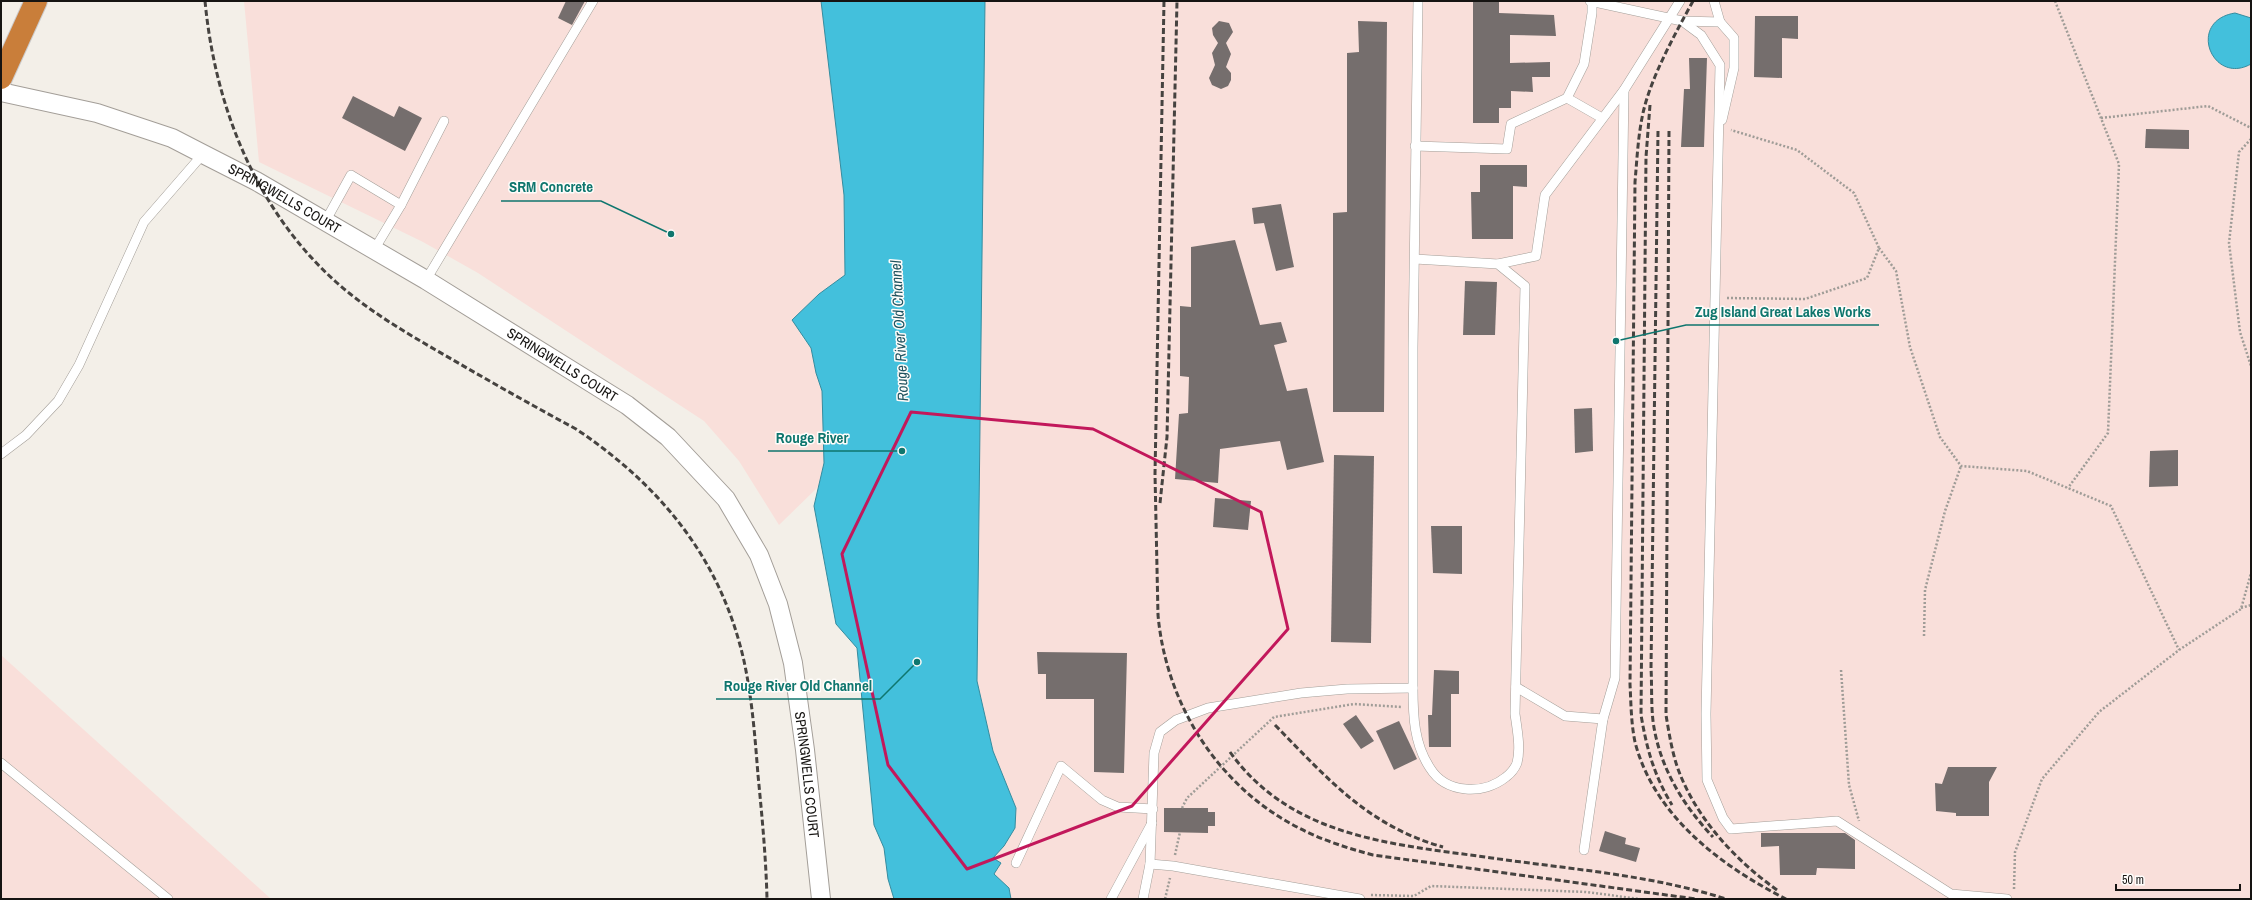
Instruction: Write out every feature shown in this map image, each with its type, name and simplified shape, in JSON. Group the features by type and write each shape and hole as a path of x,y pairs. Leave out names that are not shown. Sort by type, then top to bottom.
{"highway":[{"path":"1,78 36,1"}],"street":[{"name":"SPRINGWELLS COURT","path":"1,92 97,113 172,138 256,181 426,280 627,405 668,437 726,499 759,555 778,604 793,663 805,750 821,899"}],"lane":[{"path":"426,280 594,1"},
{"path":"1418,1 1415,146 1413,705 1415,729 1430,769 1442,779 1459,788 1476,790 1496,785 1510,774 1517,764 1516,687 1525,286 1498,264"},
{"path":"1415,146 1507,149 1511,124 1567,98 1584,64 1592,13 1591,1 1670,17 1682,21 1720,22"},
{"path":"1415,259 1498,264 1536,256 1545,195 1624,90 1680,1"},
{"path":"1714,1 1720,22 1734,38 1734,68 1718,141"},
{"path":"1682,21 1701,35 1720,65 1709,513 1707,780 1723,818 1731,829 1837,821 1863,836 1951,894 2007,899"},
{"path":"1584,850 1603,719 1616,678 1624,90"},
{"path":"1567,98 1602,118"},
{"path":"374,250 401,204 444,121"},
{"path":"1,454 26,435 58,401 79,365 144,222 203,154"},
{"path":"325,222 351,174 401,204"},
{"path":"1516,687 1565,716 1603,719"},
{"path":"1143,899 1150,864 1153,820 1154,753 1160,732 1176,720 1208,708 1301,693 1347,688 1412,688"},
{"path":"1,763 168,899"},
{"path":"1016,863 1061,766 1102,800 1118,807 1153,809"},
{"path":"1111,899 1153,820"},
{"path":"1150,864 1173,866 1362,896"}],"path":[{"path":"2055,1 2119,164 2108,433 2068,488"},
{"path":"2101,118 2208,106 2251,128"},
{"path":"1721,129 1797,150 1854,193 1879,248 1896,271 1910,347 1940,437 1961,466 2027,471 2111,506 2179,650"},
{"path":"2251,139 2239,152 2229,243 2240,332 2251,366"},
{"path":"1714,298 1805,299 1867,278 1879,248"},
{"path":"1924,636 1925,590 1945,511 1961,466"},
{"path":"2241,609 2251,573"},
{"path":"2014,891 2014,852 2042,779 2099,712 2179,650 2241,609 2251,605"},
{"path":"1841,670 1849,785 1863,836"},
{"path":"1182,808 1187,798 1274,717 1354,704 1395,707 1413,705"},
{"path":"1170,879 1178,879"},
{"path":"1362,896 1414,896 1432,886 1586,892 1640,899"}],"highlighted area":[{"path":"911,412 1093,429 1261,512 1288,629 1132,806 967,869 888,765 842,554"}],"shaded area":[{"path":"244,1 821,1 844,195 845,275 819,294 801,336 811,348 816,373 822,391 824,463 819,486 779,525 739,461 704,421 478,273 423,242 259,162"},
{"path":"985,1 2251,1 2251,899 1011,899 1008,887 994,874 993,858 1004,846 1015,828 1016,808 993,751 977,681"},
{"path":"1,655 228,860 271,899 1,899"}],"water":[{"path":"821,1 985,1 977,681 993,751 1016,808 1015,828 1004,846 993,858 1001,863 994,874 1009,888 1011,899 894,899 888,879 884,848 874,825 857,648 836,624 814,506 824,463 822,391 816,373 811,348 792,320 819,294 845,275 844,195"},
{"path":"2235,13 2251,18 2251,64 2237,68 2225,66 2216,60 2210,50 2208,38 2211,27 2220,18"}],"building":[{"path":"566,1 585,1 572,25 558,18"},
{"path":"1473,1 1499,1 1499,13 1554,15 1556,36 1510,35 1510,63 1550,62 1550,77 1532,77 1533,92 1511,91 1511,108 1499,108 1499,123 1473,123"},
{"path":"1755,16 1798,16 1798,39 1782,38 1782,78 1754,77"},
{"path":"1219,21 1229,23 1233,32 1226,43 1231,54 1226,67 1231,73 1231,80 1228,86 1221,89 1212,85 1209,78 1215,65 1212,53 1218,43 1213,35 1212,28"},
{"path":"1358,21 1387,22 1384,412 1333,412 1333,213 1347,212 1347,53 1359,52"},
{"path":"1689,58 1707,58 1704,147 1681,147 1684,89 1690,89"},
{"path":"353,96 394,117 399,106 422,118 405,151 342,118"},
{"path":"2146,129 2189,130 2189,149 2145,148"},
{"path":"1480,165 1527,165 1527,187 1513,186 1513,239 1472,239 1471,192 1480,192"},
{"path":"1281,204 1294,267 1276,271 1264,223 1254,224 1252,208"},
{"path":"1235,240 1260,325 1281,322 1287,342 1274,345 1287,391 1307,388 1324,462 1287,470 1280,441 1220,449 1218,483 1175,479 1179,414 1188,413 1189,377 1180,376 1180,306 1191,307 1191,247"},
{"path":"1465,281 1497,282 1495,335 1463,335"},
{"path":"1592,408 1593,451 1575,453 1574,409"},
{"path":"2178,450 2178,486 2149,487 2150,451"},
{"path":"1334,455 1374,456 1371,643 1331,642"},
{"path":"1215,498 1251,501 1248,530 1213,527"},
{"path":"1431,526 1462,526 1462,574 1433,573"},
{"path":"1037,652 1127,653 1124,773 1094,772 1094,699 1046,699 1046,674 1038,674"},
{"path":"1434,670 1459,671 1459,694 1451,694 1451,747 1429,747 1428,715 1432,715"},
{"path":"1356,715 1374,741 1361,749 1343,724"},
{"path":"1399,721 1417,759 1394,770 1376,731"},
{"path":"1948,767 1997,767 1989,782 1989,816 1956,816 1956,813 1936,811 1935,783 1942,784"},
{"path":"1164,808 1208,808 1208,812 1215,812 1215,826 1208,826 1208,833 1164,832"},
{"path":"1605,831 1626,838 1625,844 1640,848 1636,862 1599,851"},
{"path":"1761,833 1845,833 1855,840 1855,869 1817,868 1816,875 1780,875 1779,846 1761,847"}],"railway":[{"path":"205,1 210,41 218,80 230,118 244,154 262,189 283,223 308,254 336,282 380,316 460,364 576,429 607,451 635,475 660,501 683,528 703,558 720,590 734,624 747,675 756,746 764,837 767,899"},
{"path":"1164,1 1155,474 1158,615 1163,648 1172,680 1185,711 1201,740 1221,766 1244,790 1270,811 1299,828 1344,847 1373,855 1696,899"},
{"path":"1160,503 1167,437 1177,1"},
{"path":"1693,1 1664,56 1652,85 1643,113 1637,156 1635,182 1630,684 1631,713 1635,742 1644,769 1657,793 1674,815 1693,836 1715,854 1738,871 1786,899"},
{"path":"1650,105 1646,157 1641,715 1652,762 1660,783 1672,805"},
{"path":"1658,131 1651,668 1652,715 1656,738 1666,769 1682,798 1713,837"},
{"path":"1669,131 1666,715 1676,763 1695,804 1718,837 1746,865 1777,890"},
{"path":"1275,725 1332,782 1371,813 1393,827 1416,838 1443,847"},
{"path":"1230,752 1255,780 1282,802 1313,819 1345,832 1414,847 1637,878 1726,899"}],"place":[{"name":"SRM Concrete","path":"671,234"},
{"name":"Zug Island Great Lakes Works","path":"1616,341"},
{"name":"Rouge River","path":"902,451"},
{"name":"Rouge River Old Channel","path":"917,662"}]}
